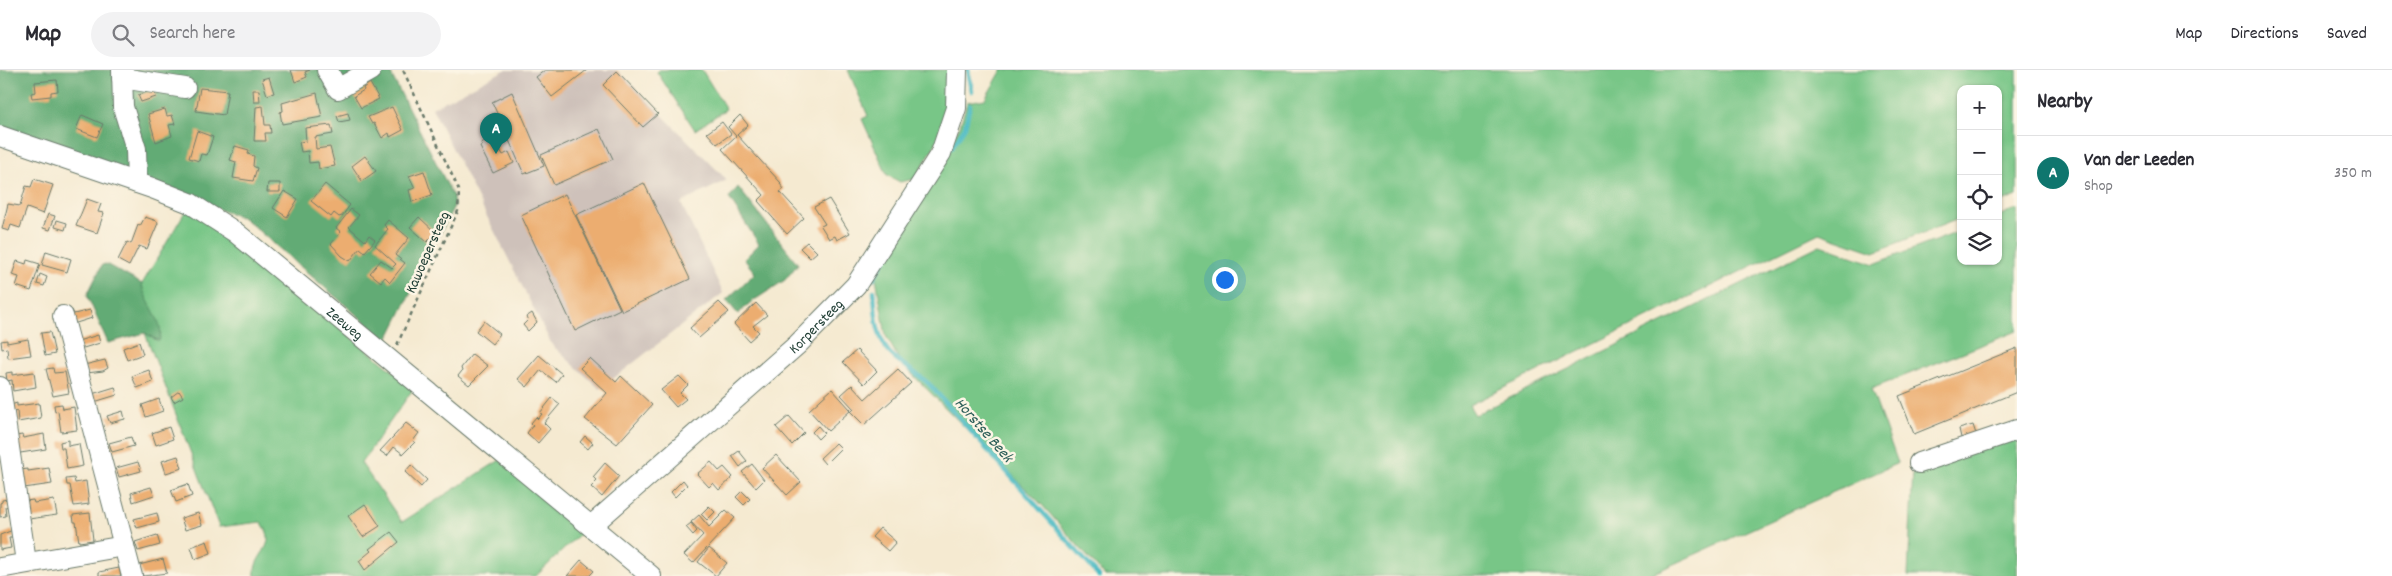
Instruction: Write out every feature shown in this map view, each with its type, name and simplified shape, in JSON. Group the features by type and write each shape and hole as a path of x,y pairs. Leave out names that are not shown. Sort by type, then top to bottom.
{"street":[{"path":"327,70 338,88 371,70"},
{"name":"Korpersteeg","path":"592,526 797,345 856,285 941,153 956,108 958,70"},
{"path":"137,183 136,149 123,107 122,74 185,88"},
{"name":"Zeeweg","path":"0,136 190,203 235,232 651,576"},
{"path":"63,316 132,576"},
{"path":"0,387 26,562"},
{"path":"1919,462 2017,430"},
{"path":"0,568 124,546"}],"path":[{"name":"Kawoepersteeg","path":"390,360 458,212 459,190 403,70"}],"shaded area":[{"path":"505,70 617,70 727,180 681,203 723,293 600,389 552,345 432,108"}],"green space":[{"path":"0,70 389,70 453,196 454,206 387,341 245,219 0,128"},
{"path":"660,70 702,70 726,109 695,130 657,72"},
{"path":"848,70 952,70 943,131 915,179 900,182 887,175 862,119 868,116"},
{"path":"1002,70 2017,70 2017,196 2002,202 2002,85 1957,85 1957,220 1874,252 1819,233 1469,405 1475,415 1820,245 1874,264 1957,233 1957,265 2002,265 2002,215 2017,209 2017,331 1871,389 1898,463 1647,576 1105,576 1043,506 901,363 886,336 874,266 960,126 967,102 985,99"},
{"path":"738,187 798,264 785,280 750,303 738,314 726,300 755,273 744,259 759,244 729,198"},
{"path":"186,210 209,222 414,388 361,463 402,522 500,460 584,530 536,576 255,576 257,561 267,544 266,531 261,522 219,527 145,333 158,341 144,297 142,284"},
{"path":"106,264 142,284 158,320 161,334 159,341 145,333 108,343 87,295 102,265"},
{"path":"2017,435 2017,576 1908,576 1913,469"}],"building":[{"path":"291,70 310,70 305,72 307,77 295,82"},
{"path":"545,70 587,70 552,97 536,77"},
{"path":"617,71 658,114 643,127 603,85"},
{"path":"269,77 274,93 267,95 262,79"},
{"path":"57,80 58,91 51,92 51,96 32,98 31,93 36,92 35,82"},
{"path":"370,83 379,99 361,108 354,96 364,90 363,88"},
{"path":"200,88 228,91 224,115 196,111"},
{"path":"154,90 156,97 141,102 138,95"},
{"path":"253,90 259,90 260,102 254,102"},
{"path":"512,92 544,166 524,174 492,102"},
{"path":"317,93 322,117 282,124 280,112 283,111 282,103"},
{"path":"263,106 265,125 270,125 271,133 265,133 266,141 254,141 256,107"},
{"path":"392,107 403,130 390,137 389,133 382,138 374,123 372,124 368,117"},
{"path":"165,109 167,116 172,115 175,124 169,125 172,136 156,142 148,114"},
{"path":"348,113 350,120 339,122 337,116"},
{"path":"495,113 502,128 492,133 485,118"},
{"path":"82,115 103,124 97,137 76,129"},
{"path":"740,115 748,125 737,135 781,183 784,189 780,192 804,218 787,234 758,201 764,195 722,149 736,136 728,127"},
{"path":"722,122 731,134 717,144 707,133"},
{"path":"331,125 333,134 315,137 316,149 330,147 335,166 319,169 318,162 309,163 308,151 301,152 299,142 306,141 305,128"},
{"path":"599,129 613,159 554,185 541,155"},
{"path":"197,131 213,137 207,155 201,154 199,161 189,158"},
{"path":"492,138 503,155 509,152 514,163 493,173 480,147 482,146 481,143"},
{"path":"235,146 249,150 248,154 254,156 253,166 257,168 253,181 233,178 236,162 230,160"},
{"path":"365,156 376,171 362,181 352,166"},
{"path":"424,171 432,195 412,202 409,190 415,188 409,176"},
{"path":"34,179 53,185 43,214 27,208 20,228 11,225 9,231 2,229 8,204 20,206 26,186 31,187"},
{"path":"268,183 280,183 280,192 267,192"},
{"path":"644,183 690,279 622,311 576,215"},
{"path":"325,184 350,205 342,216 339,217 334,213 331,217 311,201"},
{"path":"284,191 298,199 287,217 273,208"},
{"path":"565,194 620,309 575,331 521,215"},
{"path":"87,199 101,204 98,212 104,213 97,233 76,226"},
{"path":"829,199 850,233 837,240 835,236 829,239 821,226 825,224 814,207"},
{"path":"351,209 359,215 349,227 365,241 369,235 375,240 365,252 360,248 350,261 342,256 331,244 341,232 336,228"},
{"path":"48,214 55,216 50,230 43,228"},
{"path":"145,217 158,223 147,249 139,246 129,266 118,260 127,242 131,244 138,225 140,226"},
{"path":"419,217 436,233 427,242 410,227"},
{"path":"57,220 67,223 65,230 55,227"},
{"path":"388,220 409,238 395,255 405,263 390,282 385,277 381,282 370,273 381,260 392,268 396,264 375,245 388,229 384,225"},
{"path":"807,242 817,252 810,258 800,248"},
{"path":"46,251 71,259 67,272 42,265"},
{"path":"27,260 40,264 31,291 16,286 19,277 12,275 17,261 26,264"},
{"path":"40,274 47,277 44,286 37,284"},
{"path":"719,302 729,312 699,338 690,328"},
{"path":"756,303 767,315 753,326 759,332 749,341 734,324"},
{"path":"72,310 74,314 90,310 92,318 70,325 67,312"},
{"path":"532,313 537,322 528,331 523,325 528,320 526,317"},
{"path":"484,321 500,334 492,344 476,331"},
{"path":"50,332 55,354 45,356 41,333"},
{"path":"98,335 100,343 80,349 78,341"},
{"path":"28,339 31,355 8,358 7,348 2,349 1,341 7,340 7,343"},
{"path":"139,342 143,354 127,360 123,348"},
{"path":"2017,348 2017,392 1914,434 1899,396"},
{"path":"857,350 877,371 864,384 843,362"},
{"path":"472,354 488,366 469,385 458,376 462,371 461,368"},
{"path":"539,355 562,374 556,382 541,370 527,387 518,379"},
{"path":"590,358 616,382 621,376 652,405 617,444 585,419 607,393 580,368"},
{"path":"105,360 108,368 103,371 87,373 84,365"},
{"path":"53,368 54,373 65,372 69,393 53,396 46,369"},
{"path":"898,369 911,383 864,425 851,412 854,409 841,395 852,385 865,399"},
{"path":"149,370 153,382 137,388 132,376"},
{"path":"12,372 12,375 34,372 36,387 13,391 12,380 7,381 6,373"},
{"path":"679,376 688,385 680,393 686,399 676,407 661,390"},
{"path":"115,387 117,395 94,402 92,394"},
{"path":"832,389 851,410 828,431 809,410"},
{"path":"179,391 183,397 174,402 171,397"},
{"path":"552,398 560,404 544,423 550,429 538,443 527,433 533,425 531,423 536,417 538,419 542,414 540,413"},
{"path":"159,399 163,411 146,417 142,405"},
{"path":"17,403 17,406 39,403 41,418 18,422 17,411 12,412 11,405"},
{"path":"62,404 63,409 74,407 77,430 61,432 58,411 55,412 54,405"},
{"path":"123,411 125,419 110,423 107,416"},
{"path":"789,416 804,433 792,445 776,427"},
{"path":"406,423 419,433 413,441 415,442 403,454 394,447 387,456 380,451"},
{"path":"1973,425 1977,437 1962,442 1959,429"},
{"path":"818,426 824,433 818,439 812,432"},
{"path":"169,427 173,439 156,445 152,433"},
{"path":"44,434 46,449 14,454 16,436 22,435 23,438"},
{"path":"585,436 593,443 588,449 580,442"},
{"path":"131,437 134,446 112,452 109,443"},
{"path":"68,440 68,446 79,444 83,466 67,469 64,448 61,448 60,442"},
{"path":"836,443 841,448 825,464 820,458"},
{"path":"739,451 747,461 740,467 732,456"},
{"path":"776,455 801,482 787,495 762,468"},
{"path":"178,456 182,468 166,473 162,461"},
{"path":"138,462 141,471 119,477 116,468"},
{"path":"711,462 719,471 724,467 733,477 719,490 713,483 709,487 697,474"},
{"path":"605,463 619,476 602,497 591,487 597,481 593,477"},
{"path":"752,464 764,480 756,488 742,472"},
{"path":"411,465 427,480 421,487 405,472"},
{"path":"49,468 52,484 24,488 21,470"},
{"path":"74,478 75,483 86,481 89,504 74,506 70,485 67,485 66,479"},
{"path":"683,480 687,485 675,497 671,492"},
{"path":"188,484 192,496 176,502 171,490"},
{"path":"151,487 154,495 133,502 131,493"},
{"path":"742,491 750,499 744,505 736,497"},
{"path":"8,499 10,506 5,507 6,516 0,517 0,503 2,500"},
{"path":"33,500 34,503 54,500 57,515 29,519 26,501"},
{"path":"365,504 380,526 363,537 348,516"},
{"path":"709,506 715,512 707,520 701,514"},
{"path":"726,510 735,518 693,563 684,555 703,535 691,522 699,515 709,527"},
{"path":"90,513 93,540 79,542 73,515"},
{"path":"157,513 159,522 137,528 134,519"},
{"path":"198,513 202,525 185,530 181,518"},
{"path":"691,523 697,531 693,535 686,527"},
{"path":"880,528 896,542 888,551 872,537"},
{"path":"13,530 14,538 9,538 11,548 0,550 0,535"},
{"path":"391,532 399,542 365,570 359,561 371,551 369,549"},
{"path":"157,535 160,545 138,551 135,542"},
{"path":"207,541 211,553 195,559 191,547"},
{"path":"709,548 727,563 716,576 698,562"},
{"path":"163,559 167,573 143,576 139,565"},
{"path":"581,560 594,571 589,576 567,576"},
{"path":"119,568 121,576 99,576 99,572"}],"waterway":[{"name":"Horstse Beek","path":"968,70 972,91"},
{"name":"Horstse Beek","path":"952,147 965,127 970,105"},
{"name":"Horstse Beek","path":"873,279 893,246"},
{"name":"Horstse Beek","path":"874,291 880,336 889,352 929,384 1099,576"}],"place":[{"name":"Van der Leeden","path":"496,154"}]}
